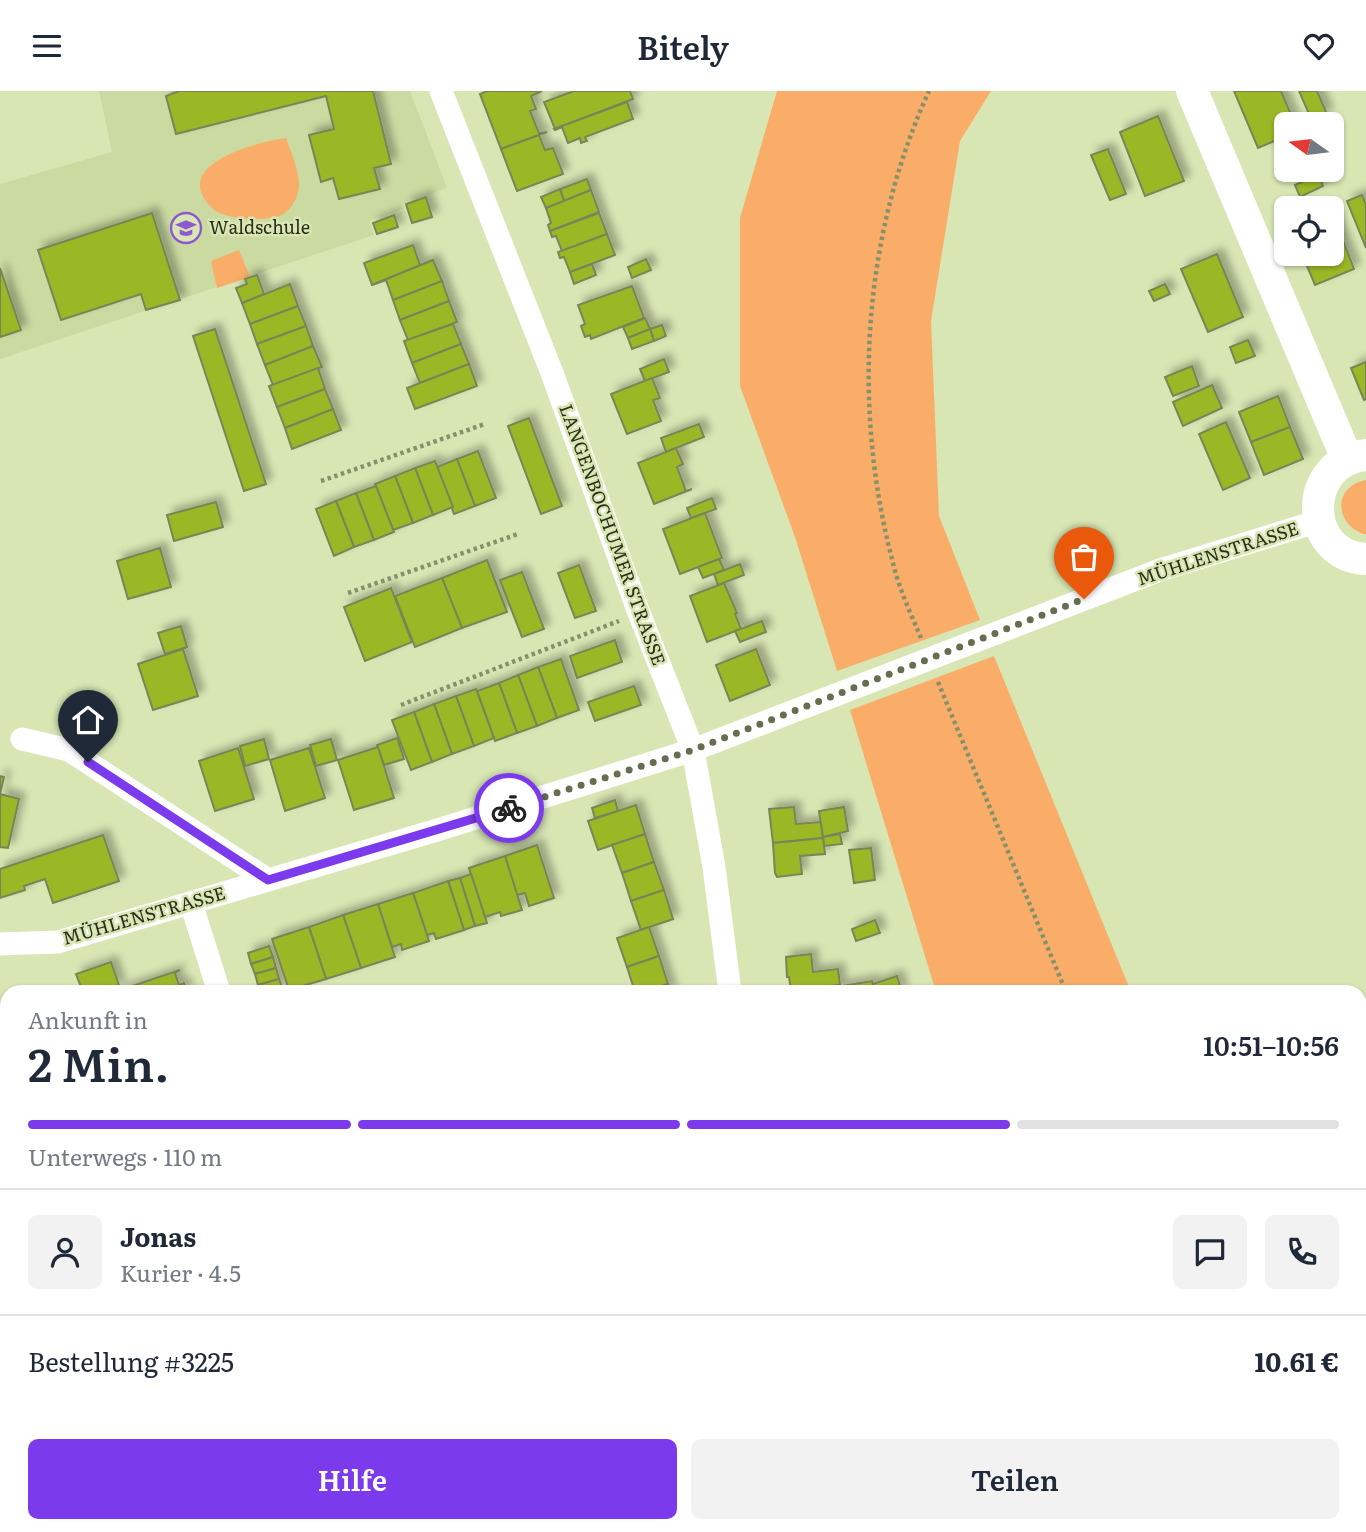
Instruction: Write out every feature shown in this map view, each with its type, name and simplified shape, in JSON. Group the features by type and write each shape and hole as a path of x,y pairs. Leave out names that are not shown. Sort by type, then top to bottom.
{"street":[{"name":"LANGENBOCHUMER STRASSE","path":"441,91 552,373 639,613 693,750 714,867 729,985"},
{"path":"1192,91 1356,457 1338,465 1321,487 1317,509 1319,521 1331,543 1338,549 1358,559 1366,559"},
{"name":"MÜHLENSTRASSE","path":"0,944 58,942 434,831 693,750 1160,571 1319,521"},
{"path":"22,739 69,750 268,880"},
{"path":"191,903 217,985"}],"path":[{"path":"916,627 893,565 876,479 868,409 869,330 877,261 892,189 917,116 929,91"},
{"path":"321,481 485,424"},
{"path":"348,593 518,534"},
{"path":"401,705 639,613"},
{"path":"943,695 1063,985"}],"shaded area":[{"name":"Waldschule","path":"99,91 410,91 447,188 403,204 405,208 369,221 374,235 0,359 0,184 112,152"},
{"path":"777,91 991,91 960,141 931,321 939,516 980,620 837,671 795,537 740,386 740,218"},
{"path":"286,138 299,185 297,197 285,213 269,218 247,219 226,215 212,208 201,193 201,179 208,168 221,158 238,151"},
{"path":"239,250 250,277 217,288 211,261"},
{"path":"1366,480 1366,534 1363,534 1347,522 1341,505 1348,489"},
{"path":"994,656 1128,985 934,985 850,710"}],"building":[{"path":"179,91 373,91 391,164 374,168 380,189 339,199 333,178 321,182 309,135 334,129 326,96 176,134 166,96"},
{"path":"487,91 542,91 531,96 536,109 530,111 539,133 547,132 501,149 480,94"},
{"path":"574,91 630,91 633,99 555,129 544,102"},
{"path":"1234,91 1281,91 1290,112 1274,112 1274,141 1258,148"},
{"path":"1299,91 1317,91 1326,112 1308,112"},
{"path":"627,102 633,119 585,137 587,141 581,143 580,138 568,143 562,127 554,129"},
{"path":"1158,116 1184,181 1145,196 1120,132"},
{"path":"539,135 545,150 553,148 563,174 517,191 501,149"},
{"path":"1108,149 1126,194 1110,200 1091,155"},
{"path":"587,179 591,190 564,201 560,189"},
{"path":"1302,182 1321,182 1323,186 1300,196 1295,185"},
{"path":"560,189 564,201 546,208 541,197"},
{"path":"591,190 599,212 550,231 548,225 551,223 546,208"},
{"path":"1362,195 1366,205 1366,248 1347,201"},
{"path":"426,197 432,217 412,223 406,204"},
{"path":"152,213 180,300 146,310 141,294 61,320 38,250"},
{"path":"599,213 607,234 562,251 556,236 552,237 550,231"},
{"path":"394,215 398,227 377,234 373,223"},
{"path":"607,234 615,255 570,272 564,257 560,258 558,252"},
{"path":"1344,243 1354,269 1315,285 1307,266 1344,266"},
{"path":"413,245 420,265 433,260 372,285 364,263"},
{"path":"1217,254 1243,317 1208,332 1181,269"},
{"path":"646,259 651,270 632,278 628,267"},
{"path":"433,260 442,281 393,300 386,280 372,285"},
{"path":"592,264 596,275 574,284 570,272"},
{"path":"0,268 21,330 0,337"},
{"path":"257,275 264,294 242,303 236,288 247,284 245,279"},
{"path":"442,281 449,301 400,320 393,300"},
{"path":"290,284 298,306 250,324 242,303"},
{"path":"1165,284 1170,294 1154,301 1149,291"},
{"path":"632,286 644,318 591,339 590,335 585,337 581,326 585,324 578,305"},
{"path":"449,301 457,322 408,340 400,320"},
{"path":"298,306 306,326 257,344 250,324"},
{"path":"645,318 650,329 628,338 623,327"},
{"path":"453,324 461,344 412,363 404,341"},
{"path":"662,325 666,336 654,341 650,329"},
{"path":"306,326 313,346 265,365 257,344"},
{"path":"215,329 266,484 244,491 193,336"},
{"path":"650,329 654,341 632,349 628,338"},
{"path":"1248,340 1255,356 1236,363 1230,347"},
{"path":"461,344 469,364 420,383 412,363"},
{"path":"313,346 322,367 273,385 265,365"},
{"path":"664,359 669,372 645,381 640,369"},
{"path":"1366,362 1366,399 1364,400 1351,368"},
{"path":"469,364 477,386 415,409 407,388"},
{"path":"1192,366 1199,386 1173,396 1165,377"},
{"path":"318,368 325,389 277,407 269,386"},
{"path":"652,378 660,398 653,400 661,421 627,434 611,394"},
{"path":"1212,385 1222,408 1183,426 1173,402"},
{"path":"325,389 333,409 285,428 277,407"},
{"path":"1278,396 1290,427 1251,442 1239,412"},
{"path":"333,409 341,430 292,449 285,428"},
{"path":"529,418 562,506 541,514 508,426"},
{"path":"1226,422 1250,478 1223,490 1199,434"},
{"path":"699,424 704,437 666,452 661,438"},
{"path":"1290,427 1303,459 1264,475 1251,442"},
{"path":"676,448 683,464 677,467 686,491 692,489 654,504 638,463"},
{"path":"478,451 496,498 475,506 457,459"},
{"path":"457,459 475,506 454,514 437,467"},
{"path":"435,461 453,507 433,515 415,468"},
{"path":"415,468 433,515 413,523 395,476"},
{"path":"395,476 413,523 393,530 375,484"},
{"path":"376,486 394,532 374,540 356,493"},
{"path":"356,493 374,540 354,547 336,501"},
{"path":"712,498 716,509 691,518 687,508"},
{"path":"336,501 354,547 334,556 316,509"},
{"path":"216,502 223,527 174,541 167,515"},
{"path":"705,513 722,558 680,574 663,529"},
{"path":"160,548 171,587 128,599 117,561"},
{"path":"719,559 724,570 703,578 698,567"},
{"path":"487,560 507,612 462,628 442,578"},
{"path":"740,564 744,575 718,585 714,574"},
{"path":"579,565 596,611 575,618 558,573"},
{"path":"522,572 544,629 522,637 500,580"},
{"path":"442,578 462,628 415,647 395,596"},
{"path":"724,583 741,629 707,642 690,596"},
{"path":"391,588 412,642 365,661 344,607"},
{"path":"762,621 766,632 740,642 735,631"},
{"path":"181,626 187,647 165,654 158,633"},
{"path":"615,640 622,662 577,678 570,656"},
{"path":"183,649 198,696 153,710 138,664"},
{"path":"756,649 770,685 730,701 716,665"},
{"path":"561,659 579,710 557,718 538,667"},
{"path":"538,667 557,718 537,726 518,675"},
{"path":"518,675 537,726 517,733 499,683"},
{"path":"499,683 517,733 495,741 477,691"},
{"path":"634,686 641,705 595,721 588,702"},
{"path":"476,689 494,738 474,746 456,696"},
{"path":"456,696 474,746 452,754 434,704"},
{"path":"434,704 452,754 432,762 414,712"},
{"path":"414,712 432,762 411,770 392,720"},
{"path":"397,738 404,759 384,765 377,745"},
{"path":"264,739 269,759 245,766 240,746"},
{"path":"331,739 337,760 316,766 310,745"},
{"path":"378,747 394,798 354,810 338,760"},
{"path":"238,748 254,799 215,811 199,761"},
{"path":"309,748 325,798 285,811 270,760"},
{"path":"0,776 4,777 0,794"},
{"path":"0,794 19,799 8,848 0,847"},
{"path":"615,800 618,811 595,818 592,808"},
{"path":"636,805 645,834 598,850 588,821"},
{"path":"794,807 796,824 821,822 823,838 773,843 769,809"},
{"path":"844,807 848,831 823,837 819,811"},
{"path":"645,834 654,862 622,873 612,845"},
{"path":"840,834 842,844 824,846 823,837"},
{"path":"103,835 119,881 53,903 45,879 24,886 25,890 0,898 0,869"},
{"path":"823,838 825,854 800,856 802,874 777,877 773,843"},
{"path":"537,845 554,898 529,906 525,893 517,895 505,856"},
{"path":"871,848 875,880 854,883 849,850"},
{"path":"505,856 522,910 501,916 500,912 485,917 469,868"},
{"path":"654,862 664,890 631,901 622,873"},
{"path":"471,874 487,923 475,926 460,878"},
{"path":"460,878 475,926 464,930 448,881"},
{"path":"448,881 464,930 436,939 434,933 427,935 413,893"},
{"path":"664,890 673,919 641,930 631,901"},
{"path":"413,893 429,941 402,950 401,944 392,947 378,904"},
{"path":"378,904 395,957 361,968 343,915"},
{"path":"343,915 361,968 326,979 309,927"},
{"path":"875,920 880,933 856,941 852,929"},
{"path":"309,927 326,979 306,985 287,985 272,939"},
{"path":"649,927 659,956 627,967 617,938"},
{"path":"269,946 273,957 251,964 248,953"},
{"path":"811,954 813,972 838,969 840,985 790,985 786,957"},
{"path":"659,956 668,984 633,985 627,967"},
{"path":"273,957 276,968 255,974 251,964"},
{"path":"111,962 119,985 80,985 76,974"},
{"path":"276,968 279,979 258,985 255,974"},
{"path":"180,970 175,973 179,985 135,985"},
{"path":"897,976 900,985 847,985 872,981 873,984"},
{"path":"279,979 281,985 258,985"}],"way so far":[{"path":"509,808 693,750 1084,599"}],"place":[{"name":"Waldschule","path":"186,228"}],"route":[{"path":"88,762 268,880 509,808"}]}
